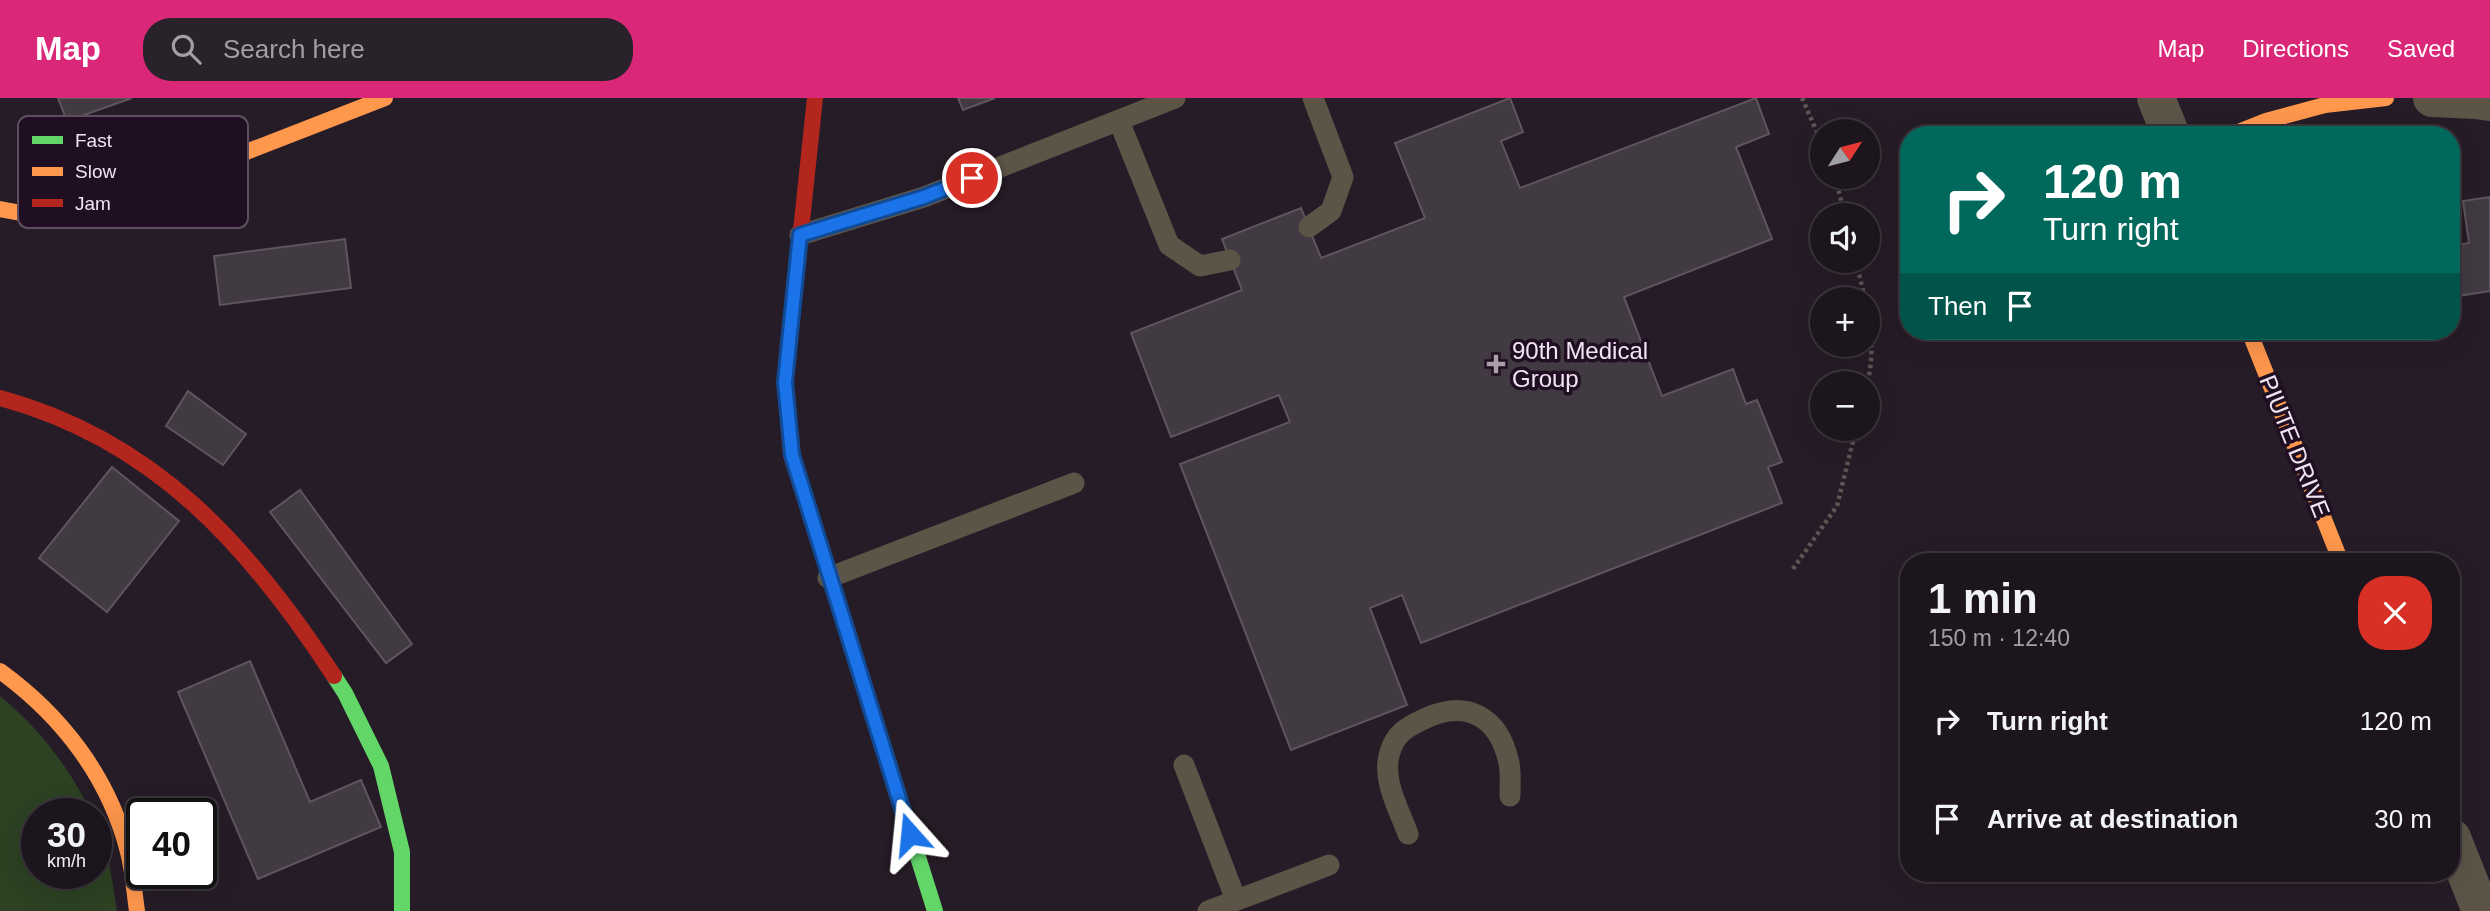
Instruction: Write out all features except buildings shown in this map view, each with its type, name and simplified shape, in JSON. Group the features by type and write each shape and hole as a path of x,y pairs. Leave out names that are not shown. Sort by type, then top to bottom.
{"street":[{"path":"248,151 385,98"},
{"path":"815,98 785,382 792,455 828,578 935,911"},
{"path":"2156,98 2167,126"},
{"path":"2254,126 2325,105 2386,98"},
{"path":"2432,98 2490,102"},
{"path":"0,209 18,212"},
{"name":"PIUTE DRIVE","path":"2253,340 2338,553"},
{"path":"0,398 33,407 109,442 177,488 240,549 298,621 345,693 381,766 402,852 402,911"},
{"path":"0,671 20,684 72,737 106,790 127,847 137,911"},
{"path":"2460,858 2481,911"}],"lane":[{"path":"800,235 924,197 1175,98"},
{"path":"1308,227 1331,211 1343,177 1313,98"},
{"path":"1119,121 1169,245 1200,266 1230,260"},
{"path":"828,578 1074,484"},
{"path":"1409,834 1389,781 1389,752 1401,730 1438,712 1461,709 1484,717 1499,736 1509,764 1510,796"},
{"path":"1184,765 1236,900"},
{"path":"1208,911 1329,864"}],"path":[{"path":"1801,98 1811,119"},
{"path":"1793,569 1837,506 1853,441"}],"green space":[{"path":"0,696 28,722 52,750 84,798 21,798 21,889 112,889 112,880 117,911 0,911"}],"traffic: fast":[{"path":"816,533 935,911"},
{"path":"334,676 381,766 402,852 402,911"}],"traffic: slow":[{"path":"248,151 385,98"},
{"path":"2254,126 2325,105 2386,98"},
{"path":"0,209 18,212"},
{"path":"2253,340 2337,553"},
{"path":"0,671 63,728 80,750 109,798 128,852 137,911"}],"traffic: jam":[{"path":"815,98 785,382 791,455 816,533"},
{"path":"0,398 55,417 106,441 151,470 193,504 232,542 268,584 334,676"}],"place":[{"name":"90th Medical Group","path":"1496,364"}],"route":[{"path":"910,834 792,455 785,382 800,235 924,197 972,178"}]}
